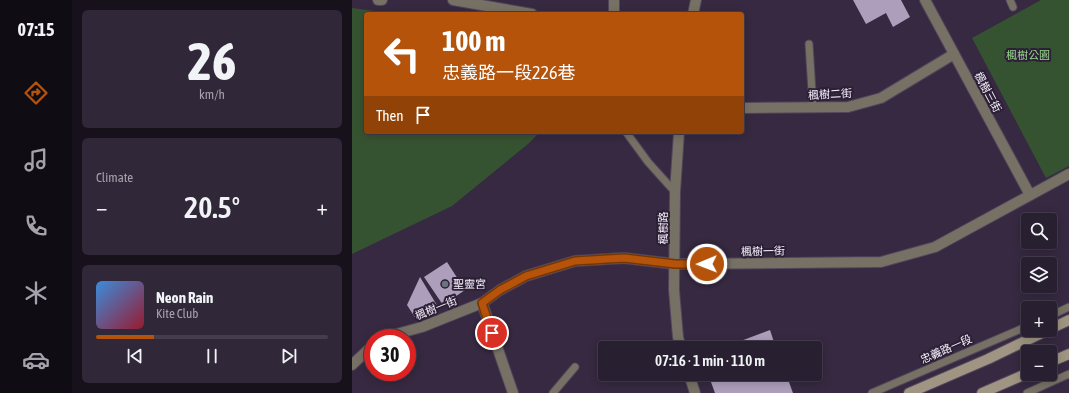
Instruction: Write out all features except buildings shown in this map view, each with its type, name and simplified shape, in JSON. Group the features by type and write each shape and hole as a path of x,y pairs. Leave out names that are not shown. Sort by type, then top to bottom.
{"main road":[{"path":"1057,326 1069,320"},
{"path":"909,393 1034,337"},
{"path":"1057,359 1069,354"},
{"path":"982,393 1021,376"}],"street":[{"path":"453,0 521,12"},
{"path":"614,0 614,12"},
{"path":"693,12 696,0"},
{"name":"楓樹三街","path":"925,0 1030,196"},
{"name":"楓樹二街","path":"744,108 848,106 881,98 954,54"},
{"name":"楓樹路","path":"679,134 675,192 674,290 679,341"},
{"name":"楓樹一街","path":"416,330 482,303 500,290 526,276 575,261 624,258 675,264 881,262 935,247 1069,174"},
{"path":"482,303 513,393"},
{"path":"352,365 364,354"},
{"path":"691,381 695,393"}],"lane":[{"path":"809,44 813,107"},
{"path":"627,134 648,162 675,192"},
{"path":"1057,313 1069,307"},
{"name":"忠義路一段","path":"872,393 1021,329"},
{"path":"553,393 575,367"},
{"path":"1027,393 1069,374"}],"green space":[{"name":"楓樹公園","path":"1041,0 1069,0 1069,166 1046,178 972,38"},
{"path":"352,8 382,12 364,12 364,134 538,134 528,144 452,206 352,254"}],"place":[{"name":"聖靈宮","path":"445,284"}],"route":[{"path":"492,333 482,303 500,290 526,276 575,261 624,258 675,264 707,264"}]}
